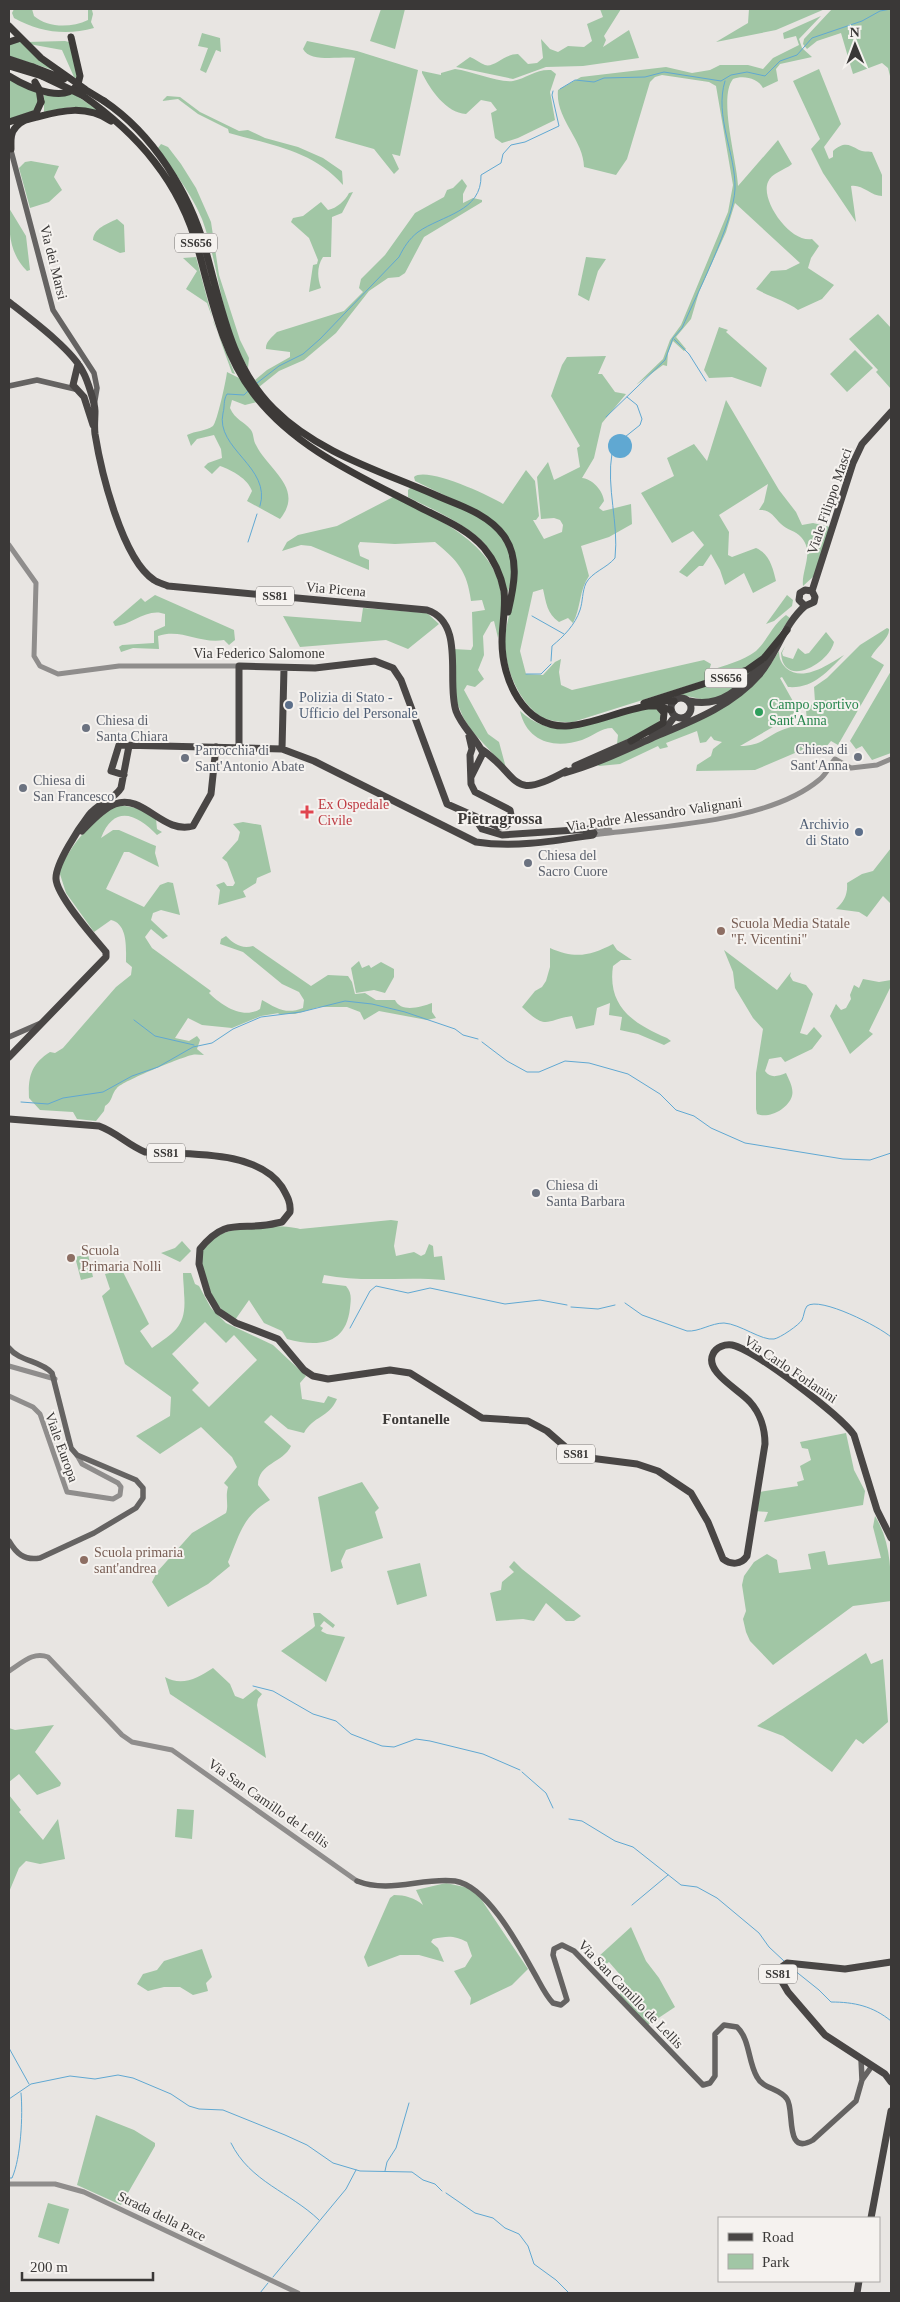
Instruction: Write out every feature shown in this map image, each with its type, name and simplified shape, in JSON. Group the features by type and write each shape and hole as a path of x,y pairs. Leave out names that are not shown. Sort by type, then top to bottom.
{"highway":[{"path":"9,26 41,58 84,92"},
{"path":"9,76 32,89 47,92 67,92 74,89 80,76 71,37"},
{"path":"9,42 18,39"},
{"name":"SS656","path":"9,59 34,67 104,101 149,144 181,189 201,235 223,317 238,359 267,402 288,422 325,447 469,510 500,531 511,551 515,567 513,590 503,629"},
{"path":"10,123 36,113 41,102 41,94 35,82 12,66"},
{"name":"SS656","path":"12,66 84,92 129,131 158,164 183,206 198,249 215,314 237,368 252,392 274,417 304,442 335,462 459,528 480,543 491,557 502,582 505,605 503,653 509,678 520,702 534,717 548,723 569,726 622,711 747,670 764,658 788,630"},
{"path":"10,147 12,133 21,122 68,110 99,114 129,131"},
{"name":"SS656","path":"686,700 687,689"},
{"name":"SS656","path":"649,702 674,701"},
{"path":"632,741 663,723 664,713 658,706"},
{"name":"SS656","path":"622,711 658,706 676,715"}],"main road":[{"name":"Via dei Marsi","path":"10,147 53,310 94,373 97,388 93,410"},
{"name":"SS81","path":"9,302 59,344 78,364 88,385"},
{"name":"SS81","path":"77,390 74,380 78,364"},
{"path":"62,384 74,380 78,376 85,377"},
{"path":"9,386 37,380 62,384 77,390 86,389 88,385"},
{"name":"Via Picena","path":"88,385 99,453 123,536 132,554 153,580 168,586 427,610 435,613 446,626 451,641 454,703 477,749"},
{"name":"Via Picena","path":"77,390 93,410"},
{"name":"Viale Filippo Masci","path":"809,590 815,578 853,463 867,439 891,412"},
{"path":"564,773 581,768 671,730 730,701 752,683 766,666 802,603 800,593 809,590 815,595 814,602 802,603"},
{"path":"671,730 676,715 674,701 686,700 709,703 733,692 762,664 788,630"},
{"name":"Via Federico Salomone","path":"239,666 315,668 375,661 393,668 401,680 447,804 474,817"},
{"path":"239,666 239,748"},
{"path":"282,749 284,668"},
{"path":"686,700 691,708 690,713"},
{"path":"477,749 498,765 510,778 521,784 535,786 666,726 676,715 709,712"},
{"name":"Via Padre Alessandro Valignani","path":"124,775 111,771 119,746 282,749 314,761 476,842 499,846 592,832"},
{"path":"9,1057 106,958 106,952 57,886 57,869 90,814 118,793 124,775 129,746"},
{"path":"74,839 109,807 121,802 137,805 168,824 183,828 193,826 211,794 216,747"},
{"name":"SS81","path":"474,817 502,827 509,824 512,817 508,808 475,792 471,777 477,759 483,753 477,749 470,755 477,759"},
{"path":"477,759 498,765"},
{"path":"474,817 482,830 502,835 592,832"},
{"path":"9,1037 45,1021"},
{"name":"Via Carlo Forlanini","path":"9,1119 99,1126 111,1131 135,1148 145,1152 220,1157 243,1161 261,1167 272,1174 288,1197 290,1212 282,1222 269,1225 230,1226 222,1229 200,1249 198,1264 208,1294 218,1311 236,1323 278,1339 304,1370 313,1376 328,1379 385,1370 410,1373 482,1418 528,1421 547,1431 570,1451 582,1457 637,1464 658,1471 684,1486 691,1493 708,1522 722,1559 735,1564 744,1561 747,1556 765,1444 763,1430 755,1409 713,1368 712,1357 717,1348 732,1345 753,1356 797,1386 847,1426 854,1435 877,1510 891,1538"},
{"path":"9,1348 26,1361 47,1368 55,1379 71,1448 77,1455 136,1480 143,1488 143,1498 136,1508 94,1533 40,1558 32,1559 19,1555 9,1541"},
{"name":"Via San Camillo de Lellis","path":"357,1881 369,1886 384,1887 453,1881 465,1883 475,1888 521,1950 553,2003 561,2005 566,2000 554,1955 554,1949 562,1945 574,1951 703,2085 710,2083 715,2076 715,2034 724,2026 737,2027 742,2035 756,2076 761,2083 782,2094 788,2101 793,2136 800,2142 807,2143 814,2140 856,2101 862,2080 861,2059"},
{"name":"SS81","path":"891,1962 845,1969 787,1963 778,1972 781,1983 825,2035 885,2074 891,2082"},
{"name":"Via San Camillo de Lellis","path":"862,2080 872,2066"},
{"path":"871,2217 891,2111"}],"street":[{"name":"Via Federico Salomone","path":"9,545 36,583 34,656 40,666 62,674 119,666 239,666"},
{"name":"Via Padre Alessandro Valignani","path":"592,832 623,831 752,813 814,784 827,772 836,759 848,768 877,765 891,759"},
{"path":"9,1366 55,1379"},
{"name":"Viale Europa","path":"9,1396 33,1408 40,1414 67,1492 113,1499 120,1495 122,1487 118,1483 82,1464 77,1455"},
{"name":"Via San Camillo de Lellis","path":"9,1671 32,1656 40,1654 48,1657 122,1735 132,1742 172,1750 357,1881"},
{"name":"Strada della Pace","path":"9,2184 55,2184 84,2192 298,2293"}],"green space":[{"path":"14,9 32,9 34,16 40,20 60,26 88,20 88,9 92,10 91,22 94,28 63,32 33,27 14,18 12,13"},
{"path":"381,9 405,9 395,49 370,41"},
{"path":"600,9 621,9 604,36 606,40 603,47 629,30 639,58 583,66 546,67 513,79 456,67 470,57 485,65 492,65 508,56 518,54 528,64 537,63 543,58 541,39 550,49 558,52 568,46 584,47 592,41 587,24 603,17"},
{"path":"749,9 825,9 776,30 716,42 748,23"},
{"path":"832,9 891,9 891,80 888,68 882,63 853,74 841,33 817,41 807,49 803,44 804,39"},
{"path":"821,16 799,39 802,48 812,57 780,64 776,69 778,81 763,88 758,82 750,78 741,77 733,79 727,100 738,186 778,140 792,164 770,179 767,190 768,199 779,219 786,227 803,238 812,239 819,246 811,258 808,268 834,285 822,299 798,310 756,289 771,271 786,270 800,263 735,203 726,232 699,292 691,319 676,337 686,349 684,351 673,341 668,353 667,366 663,365 636,385 663,359 670,340 681,325 728,212 733,185 716,86 709,82 662,75 655,77 650,82 627,159 616,175 584,167 580,148 561,110 558,101 558,90 581,77 666,67 692,73 710,70 720,65 748,65 763,69 773,58 799,45 796,36 784,39 783,33"},
{"path":"202,33 220,38 221,52 216,50 206,73 200,70 208,48 198,46"},
{"path":"21,40 53,70 9,56 9,43"},
{"path":"307,41 357,51 418,70 400,156 392,154 399,169 394,174 374,149 335,138 355,58 312,56 303,49"},
{"path":"26,42 69,42 79,80 74,77 62,50"},
{"path":"455,69 507,81 518,80 536,72 551,70 556,74 550,92 555,120 518,138 502,143 495,138 491,113 497,110 491,102 481,100 466,114 459,113 439,99 422,73 422,71 441,75 441,73"},
{"path":"819,69 841,124 824,147 829,159 833,157 833,151 840,146 849,145 862,151 872,152 882,175 882,196 859,187 851,186 856,222 823,173 811,149 820,139 793,81"},
{"path":"9,77 38,91 41,98 36,110 9,119"},
{"path":"44,92 71,92 99,111 70,107 44,112"},
{"path":"167,96 180,97 200,112 239,131 248,130 265,138 298,147 323,158 342,171 343,185 331,173 305,156 276,145 229,133 228,129 198,114 178,99 162,101"},
{"path":"161,144 168,147 181,164 196,188 211,222 219,275 240,340 249,358 248,368 239,350 226,314 213,256 202,219 188,192 158,148"},
{"path":"31,161 59,166 54,177 62,190 49,202 30,208 19,168 25,162"},
{"path":"462,179 467,186 463,194 463,203 473,198 482,200 482,202 424,237 405,273 399,277 388,278 369,291 336,333 304,360 279,371 259,387 255,380 267,370 290,357 290,352 266,349 271,337 277,332 344,311 363,292 359,288 361,279 385,255 415,213 444,197 447,190 453,188"},
{"path":"353,192 342,213 332,217 331,257 323,257 321,260 318,276 321,288 309,292 313,265 317,264 318,260 309,238 291,222 293,218 303,216 321,202 328,210 335,208 349,193"},
{"path":"9,208 26,236 30,270 27,271 17,257 11,242"},
{"path":"117,219 124,225 125,252 120,253 93,240 98,229"},
{"path":"196,257 212,318 207,303 186,289 197,271 183,258"},
{"path":"586,257 606,259 598,271 589,301 578,295"},
{"path":"878,314 891,328 891,389 876,372 878,370 849,339"},
{"path":"719,327 728,330 726,332 767,368 761,387 732,377 709,378 704,370"},
{"path":"217,332 235,374 232,373"},
{"path":"855,350 873,368 847,392 830,374"},
{"path":"606,356 598,374 602,374 615,392 626,394 602,423 594,458 582,478 590,480 599,489 604,501 599,508 603,511 631,504 632,524 609,537 581,546 589,576 583,587 573,623 568,618 559,622 555,619 548,607 543,589 533,592 520,651 526,674 543,675 555,662 561,659 559,672 561,685 572,690 704,660 711,664 709,671 740,660 756,651 781,619 786,615 790,618 764,656 750,666 573,722 556,721 546,719 537,714 529,706 516,686 507,663 505,635 515,586 511,543 475,510 415,481 414,477 431,475 444,478 485,494 503,504 526,470 535,481 539,516 536,520 533,520 544,539 562,532 563,525 560,520 554,518 541,519 537,477 548,462 554,480 580,467 577,448 580,446 551,396 562,365 567,357"},
{"path":"227,372 241,379 257,402 245,405 232,400 230,408 234,415 251,430 255,443 287,489 287,508 280,519 247,501 252,491 239,476 220,466 212,474 204,467 208,463 222,458 221,449 214,435 197,439 191,446 187,435 207,429 215,423"},
{"path":"726,400 779,490 796,512 802,525 813,523 830,527 814,576 803,586 807,555 805,543 799,535 783,526 769,512 759,510 764,502 768,484 719,515 729,532 728,555 732,557 756,548 765,554 770,562 776,581 753,593 744,573 725,585 720,570 711,554 703,566 699,566 687,577 679,572 704,545 693,531 672,543 641,493 674,476 667,458 694,444 707,461"},
{"path":"412,486 475,514 501,536 509,550 512,567 510,586 507,593 495,560 487,546 468,529 408,497 408,490"},
{"path":"395,496 440,520 478,548 491,565 500,585 502,609 498,638 494,621 491,622 483,636 484,655 478,670 484,679 475,687 467,685 464,690 488,734 499,742 506,768 471,730 456,700 453,649 471,650 473,646 472,612 485,610 482,600 471,601 464,574 450,555 435,542 395,544 360,542 358,546 360,556 369,560 369,570 311,546 301,545 282,551 287,542 298,535 337,526"},
{"path":"155,595 234,630 235,640 229,645 224,640 215,641 167,634 158,636 159,649 133,648 121,652 119,647 122,645 154,643 154,631 165,626 165,614 159,612 146,614 121,625 115,626 113,622 141,598 145,602"},
{"path":"787,595 793,600 792,606 774,621 766,624"},
{"path":"363,608 427,613 439,624 408,649 386,640 300,647 283,616 361,622"},
{"path":"887,628 889,632 887,636 871,657 884,665 838,745 831,741 826,747 809,747 755,770 696,771 697,765 711,756 713,749 722,742 714,740 711,736 706,742 700,743 697,731 666,743 668,747 660,749 658,746 620,764 599,766 596,764 699,719 772,662 779,651 779,656 786,668 800,674 816,670 844,655 819,678 805,685 788,687 782,677 780,678 799,712 740,746 755,744 781,730 807,724 806,709 815,702 814,687 827,678 860,645"},
{"path":"826,632 834,642 824,658 816,665 806,669 789,670 784,664 781,653 785,646 782,653 783,656 793,659 798,648 805,654 809,653"},
{"path":"755,667 733,691 710,701 682,695 664,699"},
{"path":"891,671 891,753 872,760 862,746 856,749 850,741"},
{"path":"653,708 658,710 661,716 658,724 617,744 618,735 612,728 604,729 572,743 561,744 543,741 529,730 520,711 545,726 570,728"},
{"path":"119,805 137,808 156,819 157,829 162,832 157,835 142,822 126,816 112,820 101,838 113,830 119,830 156,846 155,853 159,867 129,852 124,852 106,889 144,907 160,885 168,882 173,883 180,915 161,910 153,913 151,920 168,936 163,939 151,929 145,937 152,948 211,991 209,993 220,1002 233,1010 247,1013 260,1009 262,1000 277,1008 291,1011 303,1008 304,1000 299,992 282,984 243,952 220,944 221,939 226,936 238,945 245,947 253,946 311,986 328,975 348,976 352,982 355,994 365,993 376,1000 395,1000 402,1007 406,1008 432,1003 432,1012 436,1018 427,1020 379,1011 364,1020 360,1012 347,1007 319,1007 295,1014 279,1013 261,1016 232,1028 202,1025 188,1018 175,1038 189,1041 197,1036 200,1040 197,1049 204,1055 194,1055 177,1060 141,1075 117,1088 96,1121 77,1119 73,1112 40,1110 29,1098 30,1077 35,1066 50,1052 55,1053 63,1048 116,987 131,975 132,967 126,962 125,937 121,926 111,920 94,932 66,893 59,871 76,842 92,824 109,810"},
{"path":"243,822 261,825 271,872 257,878 256,883 243,891 246,897 218,905 220,890 216,885 224,882 227,886 233,886 235,883 227,862 222,858 238,840 240,832 233,824"},
{"path":"891,848 891,904 883,896 867,917 859,912 836,909 845,898 847,883 862,874 873,871"},
{"path":"613,944 617,950 632,960 621,960 613,966 612,980 614,993 619,1003 634,1020 671,1041 664,1045 638,1034 620,1030 622,1017 609,1015 610,1003 597,1008 594,1025 576,1029 572,1016 546,1022 537,1019 522,1007 546,981 550,967 550,948 567,954 582,955"},
{"path":"724,950 777,990 791,972 790,976 793,981 806,985 813,994 800,1033 807,1035 814,1027 822,1036 812,1049 785,1062 781,1057 769,1059 765,1071 767,1074 777,1076 786,1073 792,1090 792,1096 787,1105 772,1114 757,1114 756,1109 756,1073 763,1029 753,1018 735,988 733,972"},
{"path":"359,961 362,968 369,965 371,968 381,962 394,969 394,977 385,993 374,990 356,993 351,968"},
{"path":"863,979 879,982 891,980 891,986 869,1031 873,1034 850,1054 830,1016 836,1004 841,1010 846,1008 851,999 850,995 854,985 859,988"},
{"path":"391,1220 398,1221 394,1246 396,1256 414,1252 421,1256 425,1254 429,1244 433,1246 434,1257 442,1256 445,1280 354,1279 324,1275 322,1283 346,1286 351,1296 347,1321 343,1330 336,1337 328,1341 309,1343 287,1339 282,1331 264,1323 249,1300 235,1320 221,1309 215,1300 202,1267 201,1258 203,1250 209,1241 232,1230 262,1226 300,1229"},
{"path":"182,1241 191,1251 180,1262 161,1253 175,1248"},
{"path":"88,1254 93,1277 81,1280 75,1257"},
{"path":"122,1270 149,1324 140,1331 152,1348 168,1337 182,1320 184,1313 183,1273 191,1273 195,1284 199,1286 211,1308 226,1323 273,1345 306,1376 300,1383 302,1399 324,1403 328,1396 337,1399 329,1410 312,1423 304,1433 288,1429 271,1415 264,1422 291,1446 287,1452 266,1467 259,1478 258,1485 270,1500 253,1513 243,1527 228,1562 230,1566 208,1584 168,1607 152,1582 157,1572 192,1533 226,1513 228,1487 224,1483 237,1467 232,1457 201,1427 160,1454 136,1436 170,1416 171,1397 125,1364 102,1296 110,1289 105,1274","holes":["205,1322 226,1343 234,1335 257,1360 209,1407 192,1390 199,1383 172,1354"]},
{"path":"846,1433 854,1470 865,1491 863,1505 764,1522 768,1512 755,1511 759,1492 798,1486 797,1482 804,1480 800,1466 811,1460 808,1449 802,1448 800,1442"},
{"path":"362,1482 379,1508 375,1512 383,1538 346,1550 341,1561 343,1568 331,1572 318,1497"},
{"path":"875,1516 887,1546 891,1601 853,1606 773,1665 750,1641 746,1632 743,1619 746,1611 742,1585 744,1576 754,1562 767,1554 777,1560 779,1573 811,1569 808,1554 825,1551 828,1565 881,1558 873,1527"},
{"path":"514,1561 581,1616 574,1621 566,1621 546,1603 534,1621 523,1619 496,1621 490,1593 501,1590 502,1582 514,1572 509,1567"},
{"path":"420,1563 427,1596 397,1605 387,1571"},
{"path":"313,1613 320,1613 335,1625 333,1628 324,1621 320,1626 323,1628 321,1631 345,1637 326,1682 281,1651 315,1626"},
{"path":"866,1653 871,1664 883,1659 888,1722 863,1744 856,1739 832,1772 783,1736 757,1726"},
{"path":"213,1668 230,1684 235,1696 243,1699 256,1689 262,1694 258,1699 257,1705 266,1758 170,1694 165,1677 178,1681 190,1680"},
{"path":"54,1725 35,1752 61,1783 60,1786 37,1795 19,1774 9,1782 9,1728 15,1730"},
{"path":"9,1795 21,1810 19,1812 43,1840 58,1819 65,1859 40,1864 26,1861 19,1868 9,1892"},
{"path":"177,1809 194,1810 192,1839 175,1837"},
{"path":"446,1883 469,1888 479,1896 528,1969 512,1985 470,2005 471,1998 454,1971 465,1967 472,1956 467,1942 450,1937 433,1939 431,1942 438,1948 444,1962 419,1955 400,1955 368,1967 364,1957 390,1898 394,1895 406,1896 417,1900 423,1905 416,1890"},
{"path":"631,1927 646,1961 659,1978 675,2007 648,2025 618,1996 626,1987 622,1977 609,1962 602,1967 598,1957"},
{"path":"202,1949 212,1977 206,1983 208,1991 193,1995 180,1987 164,1987 148,1991 137,1984 143,1974 157,1970 164,1961"},
{"path":"96,2115 134,2130 155,2143 121,2205 77,2185"},
{"path":"48,2203 69,2209 59,2244 38,2237"}],"water":[{"path":"620,434 625,435 631,441 631,451 625,457 620,458 615,457 609,451 608,446 609,441 615,435"}],"waterway":[{"path":"560,89 575,80 594,82 604,78 645,77 664,72 721,81 731,75 747,72 765,76 780,61 797,55 812,38 862,21 880,11 891,9"},
{"path":"606,417 665,360 673,338 682,328 705,278 728,220 735,189 722,108 722,94 725,81"},
{"path":"257,383 279,366 303,354 320,339 399,257 407,243 418,232 468,205 480,187 481,175 501,163 503,154 511,145 525,142 559,126 552,95 553,91"},
{"path":"674,339 689,354 706,381"},
{"path":"249,390 244,395 227,394 223,413 223,426 234,448 258,480 262,492 260,506"},
{"path":"625,437 640,425 642,419 637,405 627,397"},
{"path":"551,661 552,646 569,630 578,615 586,583 615,558 616,545 610,479 612,453"},
{"path":"248,542 257,514"},
{"path":"532,616 564,634"},
{"path":"526,674 541,674 551,664"},
{"path":"21,1102 48,1104 63,1098 103,1092 132,1076 158,1067 193,1047 212,1043 233,1029 261,1017 301,1012 345,1001 372,1004 405,1012 478,1039"},
{"path":"134,1020 155,1036 194,1045"},
{"path":"482,1042 507,1061 527,1072 539,1072 565,1061 589,1063 628,1074 660,1094 676,1110 694,1116 711,1128 745,1143 843,1159 870,1160 891,1153"},
{"path":"350,1328 370,1291 376,1286 408,1293 430,1288 505,1304 540,1300 567,1305"},
{"path":"625,1303 642,1315 687,1331 724,1323 737,1326 769,1339 785,1334 800,1322 807,1306 814,1304 824,1305 863,1320 891,1337"},
{"path":"571,1307 598,1309 615,1305"},
{"path":"253,1686 273,1691 313,1714 336,1721 351,1734 382,1746 394,1747 416,1739 430,1741 483,1754 520,1770"},
{"path":"522,1772 546,1793 553,1808"},
{"path":"569,1819 582,1821 615,1841 633,1847 681,1885 697,1887 717,1898 759,1933 769,1947 784,1961"},
{"path":"632,1905 668,1875"},
{"path":"789,1966 831,2002 848,2003 870,2008 891,2021"},
{"path":"9,2048 29,2084"},
{"path":"9,2099 31,2084 70,2076 95,2079 118,2075 133,2078 171,2094 189,2106 199,2109 223,2110 285,2135 307,2145 333,2163 360,2171 412,2172 423,2180 435,2184 442,2191"},
{"path":"9,2178 12,2178 15,2170 19,2148 22,2113 21,2093"},
{"path":"385,2171 387,2162 396,2148 409,2103"},
{"path":"231,2143 249,2168 319,2220"},
{"path":"273,2277 346,2189 356,2170"},
{"path":"446,2193 475,2213 493,2218 505,2228 519,2234 528,2246 534,2264 556,2280 569,2293"},
{"path":"260,2293 268,2283"}],"place":[{"name":"Polizia di Stato - Ufficio del Personale","path":"289,705"},
{"name":"Campo sportivo Sant'Anna","path":"759,712"},
{"name":"Chiesa di Santa Chiara","path":"86,728"},
{"name":"Chiesa di Sant'Anna","path":"858,757"},
{"name":"Parrocchia di Sant'Antonio Abate","path":"185,758"},
{"name":"Chiesa di San Francesco","path":"23,788"},
{"name":"Ex Ospedale Civile","path":"307,812"},
{"name":"Archivio di Stato","path":"859,832"},
{"name":"Chiesa del Sacro Cuore","path":"528,863"},
{"name":"Scuola Media Statale \"F. Vicentini\"","path":"721,931"},
{"name":"Chiesa di Santa Barbara","path":"536,1193"},
{"name":"Scuola Primaria Nolli","path":"71,1258"},
{"name":"Scuola primaria sant'andrea","path":"84,1560"}],"district":[{"name":"Pietragrossa","path":"500,818"},
{"name":"Fontanelle","path":"416,1419"}]}
